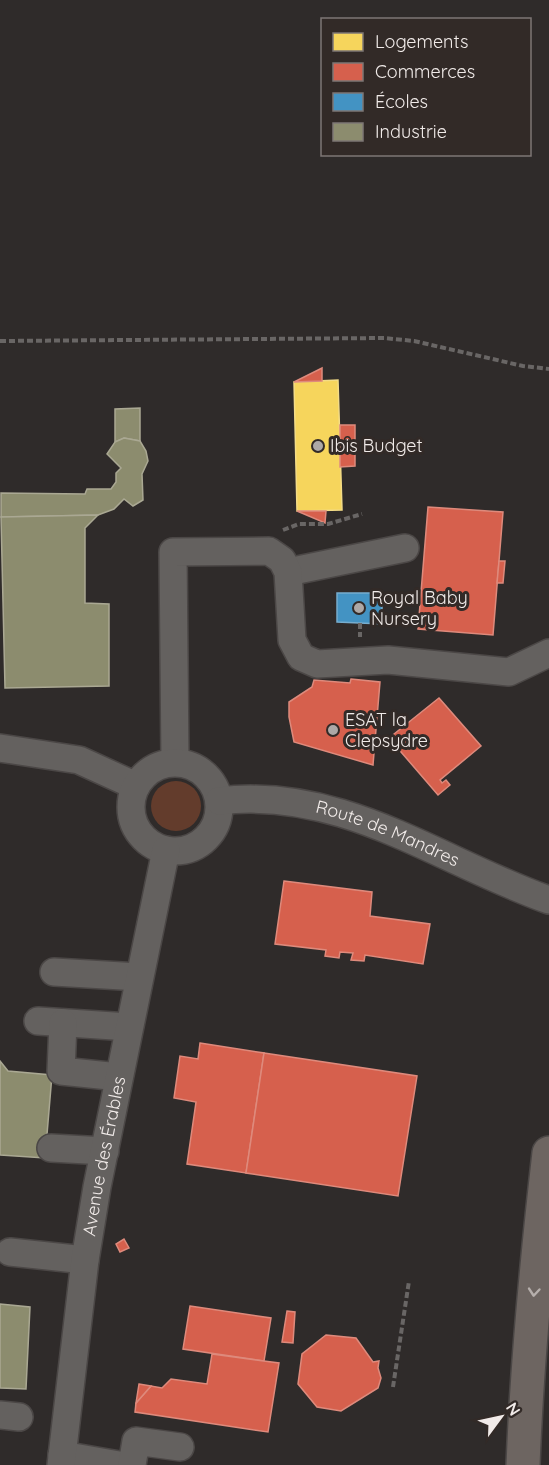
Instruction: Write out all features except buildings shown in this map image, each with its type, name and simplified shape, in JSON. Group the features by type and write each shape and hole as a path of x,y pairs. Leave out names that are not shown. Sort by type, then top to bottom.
{"main road":[{"path":"523,1465 526,1385 539,1233 549,1153"},
{"path":"535,1465 549,1407"}],"street":[{"path":"288,572 405,548"},
{"path":"175,762 173,552 269,551 282,560 288,572 292,640 301,657 317,664 388,660 509,672 549,653"},
{"path":"0,748 79,760 136,786"},
{"path":"175,762 188,764 200,770 216,789 219,801 219,815 214,828 194,847 180,851 166,850 153,845 143,837 135,825 131,812 136,786 143,776 152,769 175,762"},
{"name":"Route de Mandres","path":"219,801 273,798 327,808 374,823 549,900"},
{"name":"Avenue des Érables","path":"61,1460 85,1260 119,1077 166,850"},
{"path":"54,972 139,977"},
{"path":"119,1077 61,1071 51,1022 129,1028"},
{"path":"51,1149 105,1150"},
{"path":"10,1252 85,1260"},
{"path":"132,1465 136,1441 180,1447"},
{"path":"61,1460 119,1465"}],"path":[{"path":"0,341 384,338 414,341 523,366 549,369"},
{"path":"278,532 299,524 328,524 362,514"},
{"path":"393,1387 409,1281"}],"shaded area":[{"path":"171,781 181,781 194,788 201,801 201,811 194,824 181,831 171,831 162,827 155,820 151,811 151,801 155,792 162,785"}],"place":[{"name":"Ibis Budget","path":"318,446"},
{"name":"Royal Baby Nursery","path":"359,608"},
{"name":"ESAT la Clepsydre","path":"333,730"}]}
